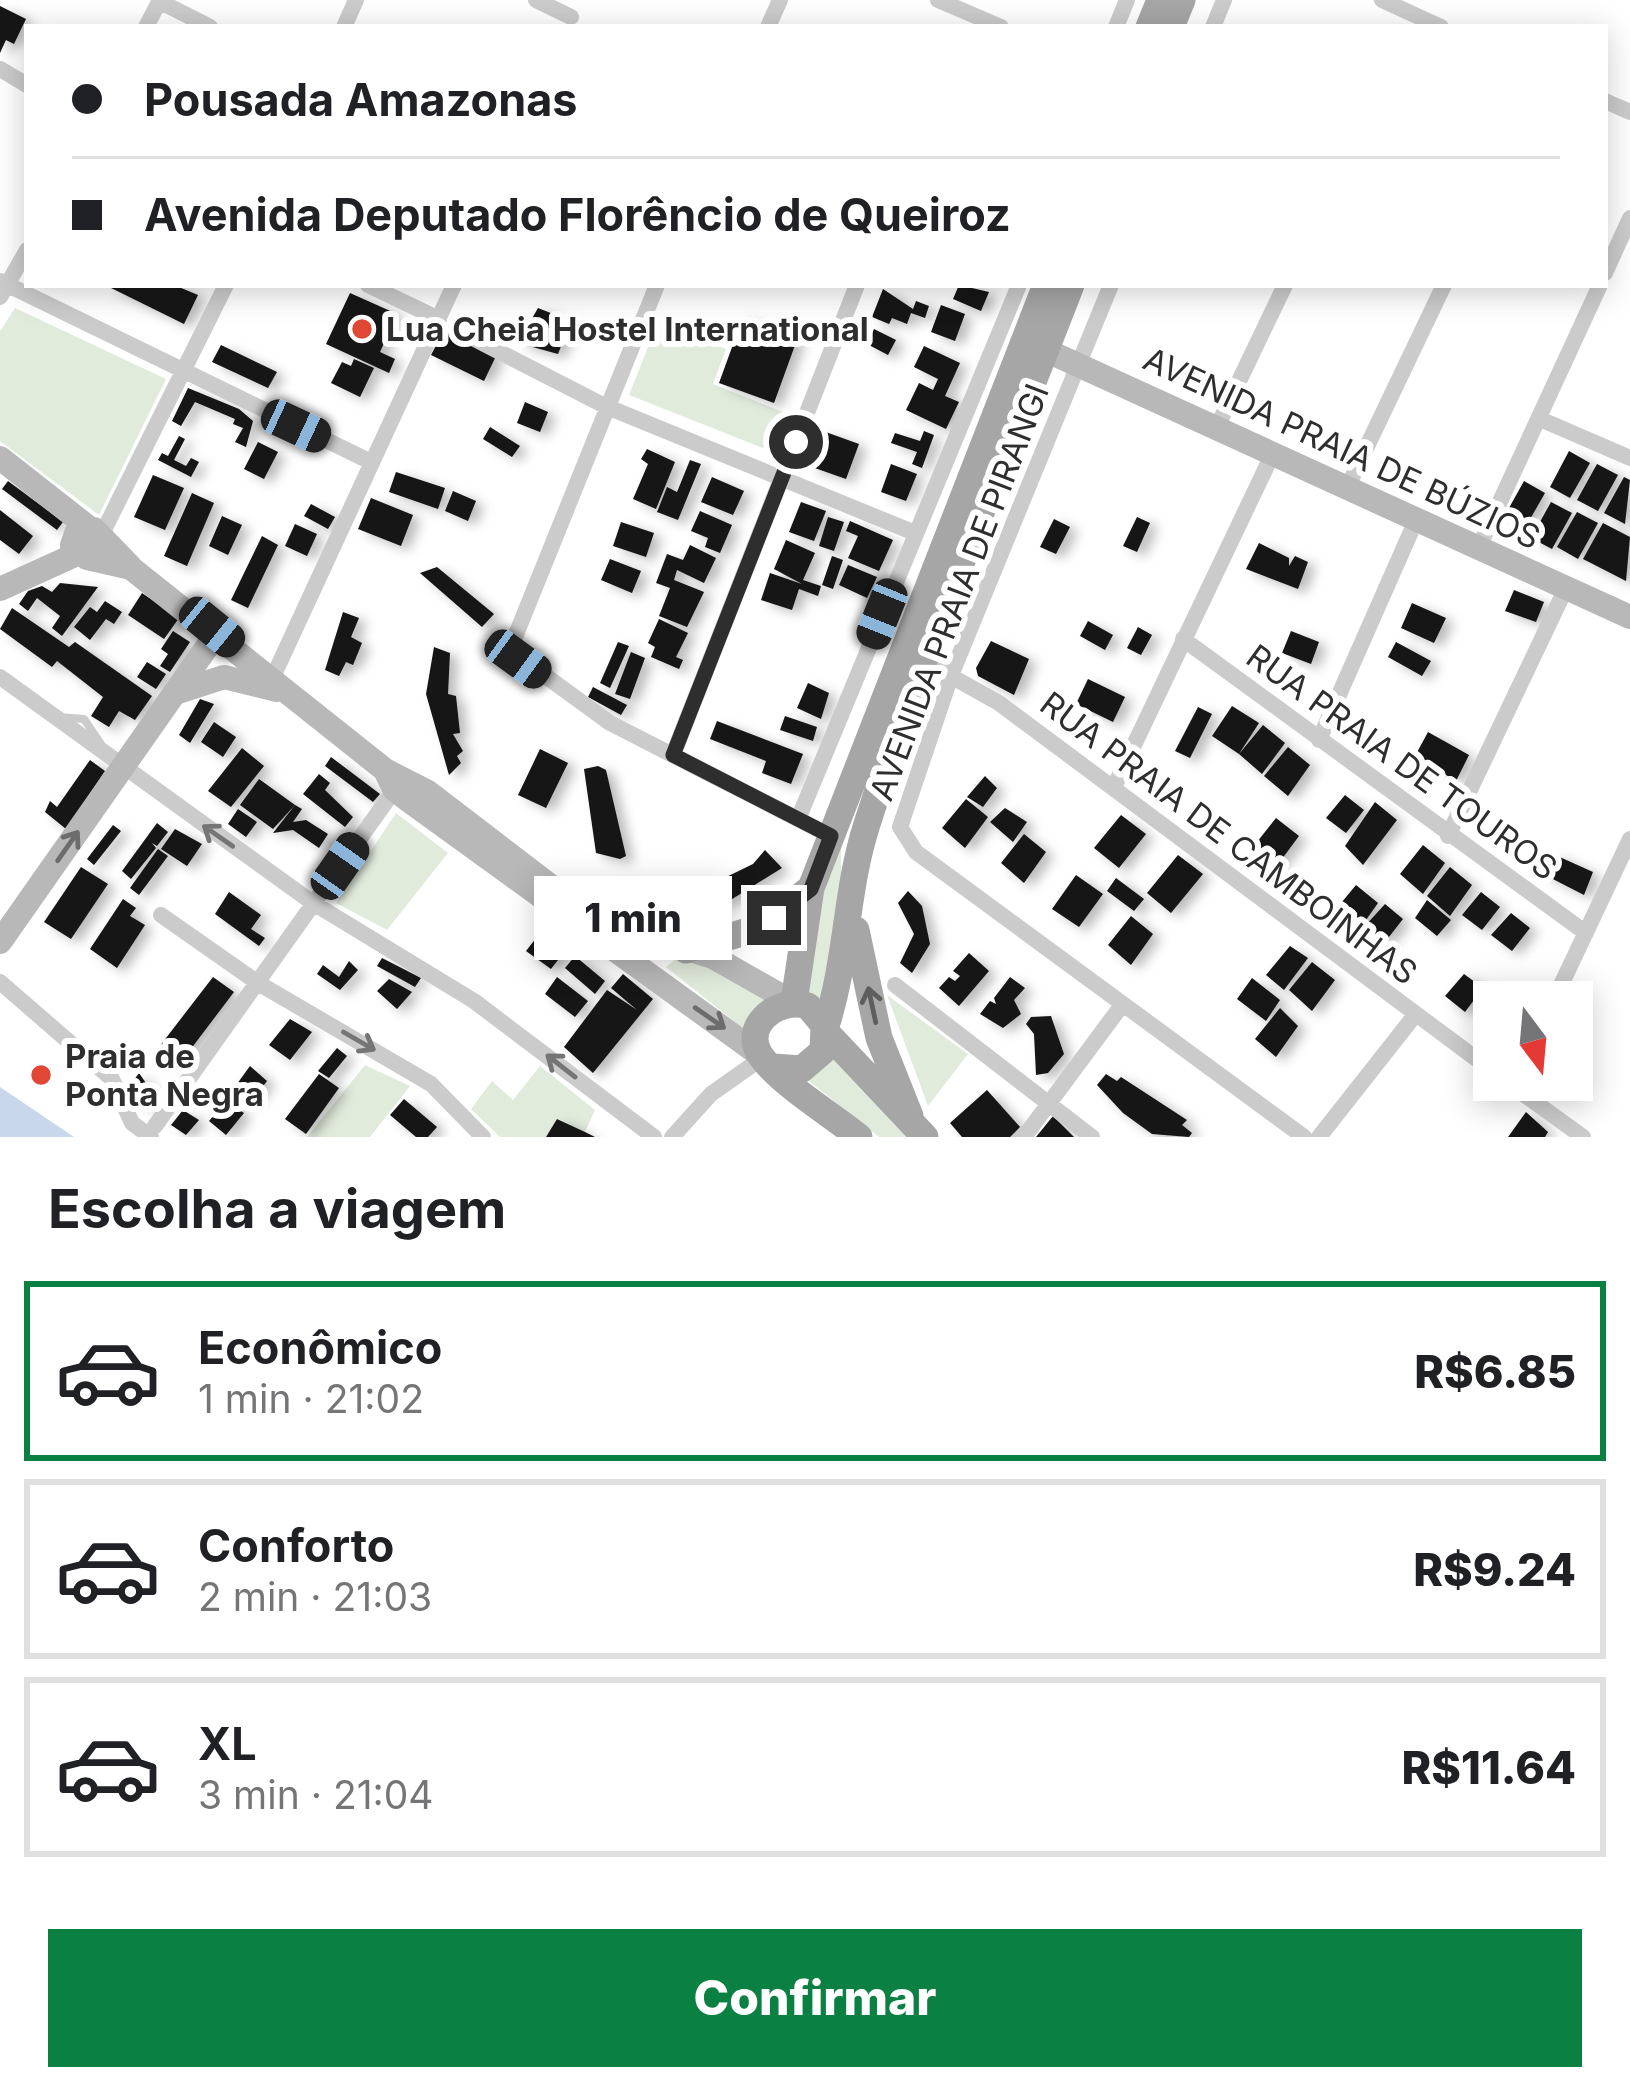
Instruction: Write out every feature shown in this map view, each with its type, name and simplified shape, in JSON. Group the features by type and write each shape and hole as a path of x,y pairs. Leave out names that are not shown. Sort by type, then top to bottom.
{"main road":[{"path":"765,1060 808,1066 823,1052 825,1030 843,976 850,890 1045,288"},
{"path":"793,1002 811,889 831,836 1030,343 1070,288"},
{"path":"1015,295 1030,343"},
{"path":"991,350 1030,343"},
{"name":"AVENIDA PRAIA DE BÚZIOS","path":"1030,343 1349,484 1630,617"},
{"path":"0,458 86,538 212,627 395,778 859,1137"},
{"path":"0,589 86,538"},
{"path":"0,942 115,763 175,693 209,644 212,627"},
{"path":"175,693 205,680 239,677 301,701"},
{"path":"395,778 596,920 736,967 814,1010 825,1030 918,1126"},
{"path":"686,950 760,927 811,889"},
{"path":"850,890 879,1038 918,1126"},
{"path":"621,932 658,982"},
{"path":"765,1060 757,1036 763,1018 793,1002"}],"street":[{"path":"536,0 572,15"},
{"path":"938,0 993,24"},
{"path":"1382,0 1413,21"},
{"path":"159,1 205,24"},
{"path":"1608,266 1630,218"},
{"path":"24,255 3,288 370,462"},
{"path":"86,538 185,372 225,288"},
{"path":"374,288 439,319"},
{"path":"273,676 453,288"},
{"path":"656,288 605,406 513,648 518,659 591,710 831,836"},
{"path":"673,755 856,288"},
{"name":"AVENIDA PRAIA DE PIRANGI","path":"1111,288 952,673 901,813 905,840 916,852 1122,1005"},
{"path":"1218,425 1285,288"},
{"path":"1349,484 1443,288"},
{"path":"1479,548 1599,288"},
{"path":"799,817 1015,295"},
{"path":"459,331 605,406 915,533"},
{"path":"1540,419 1630,458"},
{"path":"1114,788 1274,452"},
{"path":"1319,740 1417,518"},
{"path":"1448,836 1566,587"},
{"name":"RUA PRAIA DE TOUROS","path":"1183,639 1586,933"},
{"name":"RUA PRAIA DE CAMBOINHAS","path":"922,660 952,673 1114,788 1473,1057"},
{"path":"0,676 313,904 474,1001 653,1137"},
{"path":"0,982 112,1079 132,1123 153,1132 395,778"},
{"path":"1563,981 1630,839"},
{"path":"161,915 258,983 430,1084 483,1137"},
{"path":"895,985 1092,1137"},
{"path":"1024,1137 1122,1005 1304,1137"},
{"path":"1319,1137 1415,1015"},
{"path":"672,1137 712,1094 765,1060"},
{"path":"1536,1101 1583,1137"}],"green space":[{"path":"15,308 166,379 99,515 0,441 0,331"},
{"path":"658,322 726,349 713,384 783,412 768,450 629,395"},
{"path":"396,813 448,853 387,930 336,903"},
{"path":"841,840 841,898 828,1010 798,990 819,902"},
{"path":"683,953 774,993 749,1033 666,967"},
{"path":"887,995 968,1054 928,1106"},
{"path":"829,1038 919,1137 879,1137 800,1074"},
{"path":"365,1065 410,1086 370,1137 307,1137"},
{"path":"540,1066 595,1110 585,1132 558,1119 546,1137 500,1137 471,1109 492,1081 513,1100"}],"water":[{"path":"0,1087 74,1137 0,1137"}],"building":[{"path":"0,6 26,19 14,44 6,40 0,53"},
{"path":"111,288 181,288 198,295 184,324"},
{"path":"958,288 989,292 981,311 953,299"},
{"path":"883,289 913,309 916,301 929,306 925,318 911,313 907,324 892,318 889,324 872,317"},
{"name":"Lua Cheia Hostel International","path":"350,293 397,314 380,352 395,359 389,373 326,344"},
{"path":"941,305 965,314 955,341 931,332"},
{"path":"538,308 571,321 558,354 518,343"},
{"path":"743,317 798,337 774,403 719,383"},
{"path":"445,328 497,354 484,381 431,355"},
{"path":"874,329 896,340 888,355 867,344"},
{"path":"221,345 277,372 268,388 212,362"},
{"path":"924,346 960,363 945,396 959,402 946,429 906,410 919,383 933,390 938,379 914,367"},
{"path":"354,359 374,368 360,397 331,383 342,362 351,366"},
{"path":"188,388 239,409 253,421 246,447 235,442 243,428 233,424 235,419 195,402 181,426 172,421"},
{"path":"525,402 548,412 540,432 517,423"},
{"path":"490,427 520,446 512,457 483,439"},
{"path":"823,431 859,444 846,479 809,466"},
{"path":"924,431 934,435 922,468 912,464 917,452 891,443 895,433 920,441"},
{"path":"179,436 185,439 174,460 186,466 191,458 199,462 191,477 158,460 162,453 168,456"},
{"path":"258,442 278,452 264,479 244,469"},
{"path":"647,449 675,462 656,509 633,499 648,464 641,459"},
{"path":"1569,451 1590,463 1570,498 1550,487"},
{"path":"690,460 701,464 678,520 657,512 667,487 677,492"},
{"path":"891,464 917,474 906,501 881,492"},
{"path":"1597,464 1618,475 1598,511 1577,500"},
{"path":"396,472 445,488 438,509 389,492"},
{"path":"153,475 184,488 165,530 134,517"},
{"path":"712,477 744,491 733,515 701,502"},
{"path":"1624,477 1630,480 1625,524 1604,513"},
{"path":"8,481 63,522 57,530 2,489"},
{"path":"1524,481 1545,493 1525,528 1504,517"},
{"path":"453,491 476,501 468,521 445,511"},
{"path":"192,493 214,503 187,566 164,556"},
{"path":"371,498 413,515 401,546 358,529"},
{"path":"801,502 826,511 814,541 789,532"},
{"path":"1551,502 1572,513 1552,549 1531,538"},
{"path":"311,504 335,517 328,529 304,516"},
{"path":"0,510 33,536 19,554 0,540"},
{"path":"700,511 732,525 720,553 705,547 708,538 691,531"},
{"path":"1577,512 1598,523 1578,559 1557,547"},
{"path":"222,516 242,525 228,555 209,546"},
{"path":"828,517 844,522 834,551 819,546"},
{"path":"1137,517 1150,523 1137,552 1123,546"},
{"path":"1054,519 1070,527 1056,554 1040,547"},
{"path":"850,521 893,540 879,571 848,558 858,536 846,531"},
{"path":"621,522 654,533 646,557 613,546"},
{"path":"1603,523 1630,537 1626,581 1583,559"},
{"path":"295,524 317,534 307,556 285,546"},
{"path":"262,536 278,545 248,608 231,600"},
{"path":"786,540 815,553 803,580 821,586 818,596 799,589 792,610 761,600 770,573 802,584 774,569"},
{"path":"1259,543 1289,558 1289,566 1295,556 1308,562 1298,589 1246,569"},
{"path":"690,545 716,558 704,583 677,570 674,580 704,592 687,627 659,616 670,588 656,583 667,554 683,560"},
{"path":"832,556 843,560 833,589 822,585"},
{"path":"610,559 641,571 632,593 601,580"},
{"path":"848,565 877,577 867,598 839,585"},
{"path":"437,567 494,614 482,627 420,573"},
{"path":"60,583 98,587 62,636 52,628 60,616 37,598 28,611 19,604 28,591 42,586 52,592"},
{"path":"1514,590 1544,602 1536,622 1505,611"},
{"path":"142,593 179,618 164,639 128,615"},
{"path":"105,601 122,612 114,624 106,619 90,640 74,627 90,607 97,612"},
{"path":"1412,603 1446,618 1434,643 1401,628"},
{"path":"12,608 69,647 75,642 152,696 135,720 119,711 109,727 91,716 103,697 57,661 52,667 0,629"},
{"path":"343,612 359,618 351,637 362,643 353,665 346,662 339,676 325,670"},
{"path":"659,619 688,633 676,657 683,660 679,669 651,657 655,647 648,643"},
{"path":"1088,621 1113,635 1105,650 1080,636"},
{"path":"1138,627 1152,635 1141,655 1127,648"},
{"path":"173,631 190,642 170,672 160,666 168,654 161,649"},
{"path":"1291,631 1319,642 1311,664 1282,653"},
{"path":"991,641 1029,659 1014,695 978,676 976,668"},
{"path":"618,642 629,646 610,688 600,683"},
{"path":"1396,642 1431,661 1422,676 1388,657"},
{"path":"434,647 450,653 448,694 456,696 460,733 453,734 463,751 457,756 461,763 449,775 426,694"},
{"path":"631,652 645,658 630,699 615,694"},
{"path":"147,662 166,674 156,689 137,677"},
{"path":"1088,679 1125,697 1113,722 1076,704"},
{"path":"808,683 829,693 821,719 797,708"},
{"path":"593,687 627,705 621,715 588,697"},
{"path":"200,699 214,704 190,743 179,735"},
{"path":"1232,706 1259,723 1239,754 1212,736"},
{"path":"1198,707 1212,714 1190,758 1175,751"},
{"path":"785,716 817,727 813,741 780,730"},
{"path":"717,721 803,754 791,784 762,773 766,761 710,739"},
{"path":"214,722 236,737 223,757 201,742"},
{"path":"1263,725 1285,743 1262,774 1239,754"},
{"path":"1428,732 1469,755 1456,781 1415,756"},
{"path":"1288,747 1310,765 1288,796 1264,776"},
{"path":"242,748 264,766 231,807 208,791"},
{"path":"540,749 568,763 546,808 518,795"},
{"path":"331,757 380,794 373,802 325,766"},
{"path":"90,760 105,771 66,829 45,812 50,801 57,807"},
{"path":"598,766 606,770 626,856 620,859 596,853 584,769"},
{"path":"319,774 330,783 325,790 353,817 345,827 303,794"},
{"path":"985,776 997,788 983,807 967,797"},
{"path":"259,779 295,805 273,829 240,805"},
{"path":"1345,795 1364,810 1346,833 1326,818"},
{"path":"966,799 988,817 965,848 942,828"},
{"path":"1375,802 1397,820 1363,865 1345,846"},
{"path":"295,805 302,809 293,822 306,820 328,834 319,848 293,830 273,833"},
{"path":"1005,808 1027,822 1013,842 990,822"},
{"path":"238,809 257,822 246,837 228,824"},
{"path":"1121,815 1146,834 1119,868 1094,848"},
{"path":"1276,818 1299,836 1276,867 1253,847"},
{"path":"157,823 168,832 157,846 152,843 156,848 131,879 122,871"},
{"path":"113,825 121,831 94,865 87,859"},
{"path":"175,829 202,844 187,866 161,849"},
{"path":"1024,834 1046,852 1024,883 1001,863"},
{"path":"1423,845 1445,863 1423,894 1400,874"},
{"path":"158,849 168,856 139,895 130,888"},
{"path":"765,850 782,868 721,906 716,882 753,864"},
{"path":"1553,854 1593,872 1584,895 1543,874"},
{"path":"1178,855 1203,874 1171,913 1147,893"},
{"path":"81,867 108,884 71,939 44,922"},
{"path":"1450,867 1472,885 1450,916 1427,896"},
{"path":"1076,875 1103,894 1079,927 1052,909"},
{"path":"1116,878 1144,899 1134,911 1107,891"},
{"path":"1356,885 1378,903 1356,934 1332,914"},
{"path":"704,886 709,910 637,910 646,888 687,892"},
{"path":"908,891 922,906 930,944 912,973 900,963 914,934 898,903"},
{"path":"229,892 261,915 251,929 265,938 259,946 215,914"},
{"path":"1481,892 1500,907 1482,930 1462,915"},
{"path":"123,899 136,908 130,916 145,925 117,968 90,949"},
{"path":"1427,900 1451,920 1437,936 1415,918"},
{"path":"1385,904 1403,919 1385,942 1365,926"},
{"path":"1511,913 1530,928 1512,951 1491,935"},
{"path":"1131,916 1153,934 1131,965 1108,945"},
{"path":"540,933 565,951 551,969 526,951"},
{"path":"1290,946 1308,958 1284,990 1266,975"},
{"path":"969,953 989,971 959,1006 939,988 949,977 955,981 960,976 953,971"},
{"path":"575,956 605,981 595,994 565,968"},
{"path":"382,958 421,978 415,987 377,966"},
{"path":"349,961 358,970 340,990 317,974 323,965 339,977"},
{"path":"1312,962 1335,980 1312,1011 1289,990"},
{"path":"623,974 653,999 593,1073 564,1047 607,990 637,1010 611,988"},
{"path":"1464,974 1474,981 1473,1001 1465,1012 1445,996"},
{"path":"213,977 234,992 178,1066 156,1051"},
{"path":"557,977 588,1001 575,1017 545,994"},
{"path":"1010,977 1025,988 1014,1000 1021,1014 1003,1028 980,1014 990,1001 996,1004 994,998"},
{"path":"1252,978 1280,1000 1266,1021 1237,999"},
{"path":"389,979 412,992 397,1009 377,991"},
{"path":"1280,1008 1298,1026 1276,1057 1255,1039"},
{"path":"1051,1016 1064,1054 1048,1073 1036,1075 1034,1034 1026,1024 1031,1017"},
{"path":"290,1019 312,1032 290,1060 269,1045"},
{"path":"337,1048 347,1056 329,1078 318,1071"},
{"path":"250,1066 267,1081 252,1101 234,1088"},
{"path":"139,1073 155,1096 145,1108 128,1088"},
{"path":"319,1074 339,1088 306,1134 285,1119"},
{"path":"1106,1074 1117,1081 1121,1077 1187,1120 1182,1125 1192,1133 1189,1137 1152,1134 1123,1113 1097,1085"},
{"path":"987,1090 1020,1127 1010,1137 962,1137 950,1123"},
{"path":"404,1099 437,1127 428,1137 416,1137 390,1115"},
{"path":"226,1101 244,1113 226,1135 209,1121"},
{"path":"183,1110 199,1120 186,1135 171,1125"},
{"path":"1526,1112 1548,1132 1545,1137 1508,1137"},
{"path":"1053,1116 1074,1137 1036,1137"},
{"path":"557,1119 585,1132 595,1137 546,1137"}],"place":[{"name":"Lua Cheia Hostel International","path":"362,329"},
{"name":"Praia de Ponta Negra","path":"41,1075"}],"route":[{"path":"774,918 811,889 831,836 673,755 796,442"}]}
